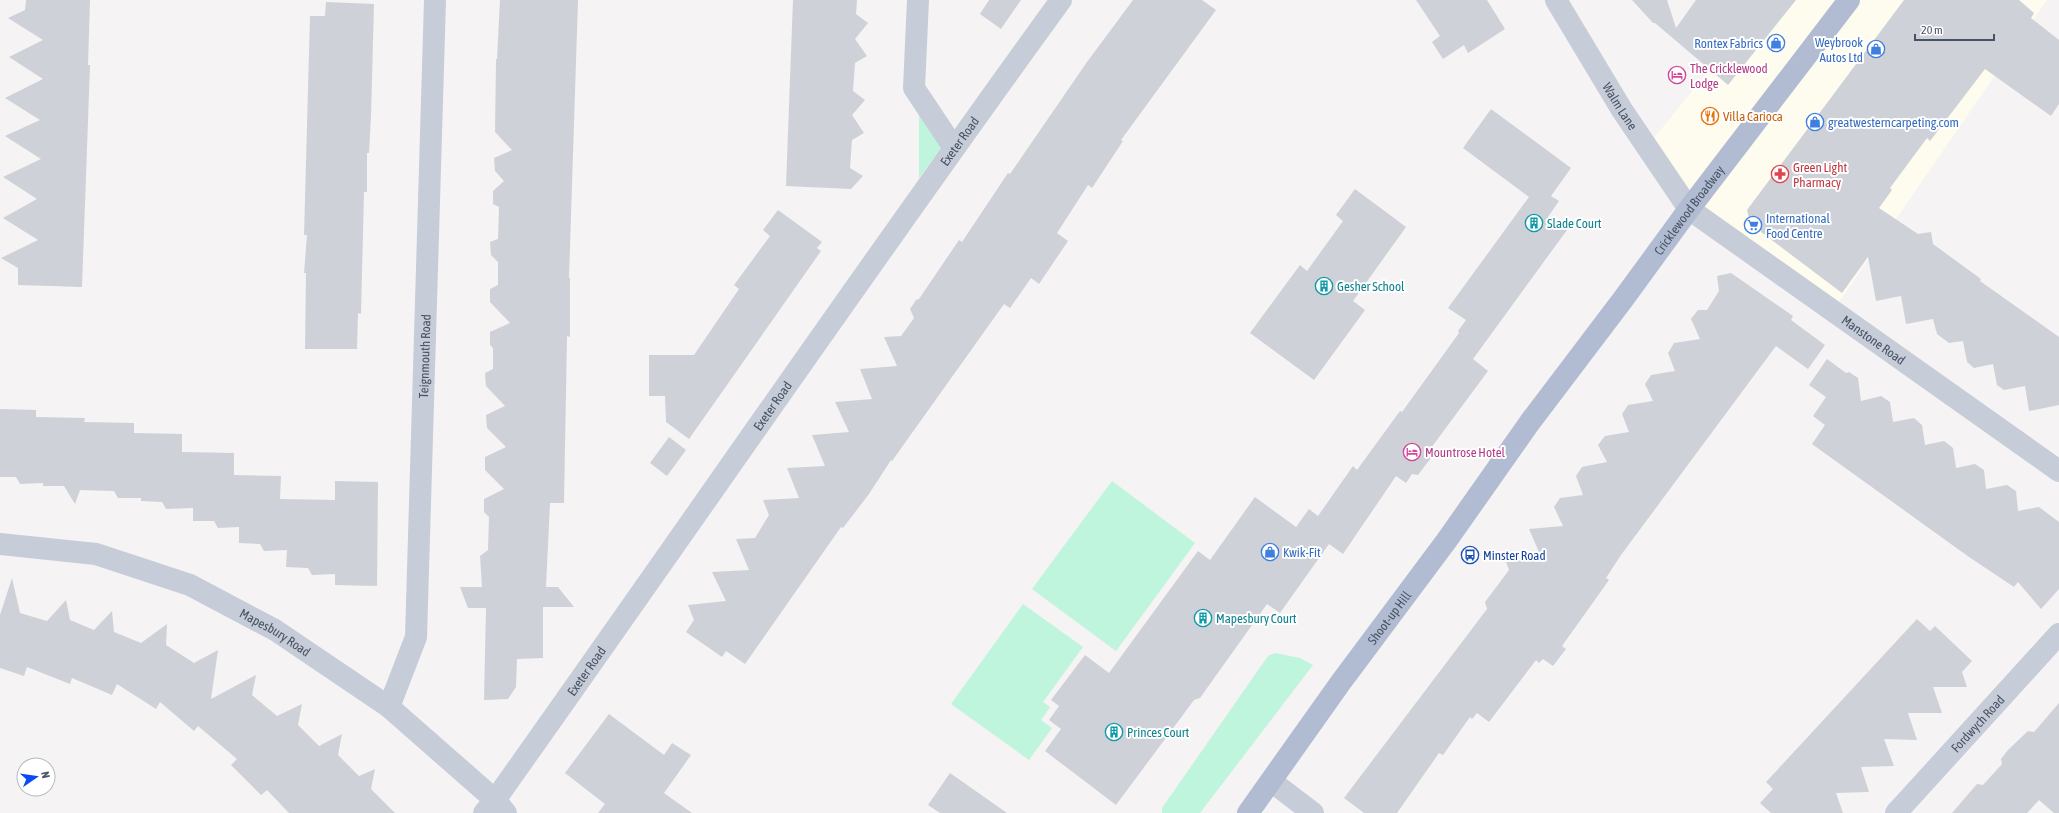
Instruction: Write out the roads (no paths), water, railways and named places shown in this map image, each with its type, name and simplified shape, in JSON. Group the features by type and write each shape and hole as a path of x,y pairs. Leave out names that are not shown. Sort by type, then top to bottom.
{"main road":[{"name":"Cricklewood Broadway","path":"1530,422 1689,209 1849,0"},
{"name":"Shoot-up Hill","path":"1248,813 1341,682 1447,540 1530,422"}],"street":[{"name":"Teignmouth Road","path":"389,707 416,637 435,0"},
{"path":"918,0 914,88 954,148"},
{"name":"Exeter Road","path":"495,809 954,148 1061,0"},
{"name":"Walm Lane","path":"1556,0 1622,110 1689,209"},
{"name":"Manstone Road","path":"1689,209 2059,472"},
{"name":"Mapesbury Road","path":"0,544 96,554 190,585 276,630 389,707 495,809"},
{"name":"Fordwych Road","path":"1896,813 2059,634"},
{"path":"1272,781 1313,813"}],"place":[{"name":"Rontex Fabrics","path":"1776,43"},
{"name":"Weybrook Autos Ltd","path":"1876,49"},
{"name":"The Cricklewood Lodge","path":"1677,75"},
{"name":"Villa Carioca","path":"1710,116"},
{"name":"greatwesterncarpeting.com","path":"1815,122"},
{"name":"Green Light Pharmacy","path":"1780,174"},
{"name":"Slade Court","path":"1534,223"},
{"name":"International Food Centre","path":"1753,225"},
{"name":"Gesher School","path":"1324,286"},
{"name":"Mountrose Hotel","path":"1412,452"},
{"name":"Kwik-Fit","path":"1270,552"},
{"name":"Minster Road","path":"1470,555"},
{"name":"Mapesbury Court","path":"1203,618"},
{"name":"Princes Court","path":"1114,732"}]}
